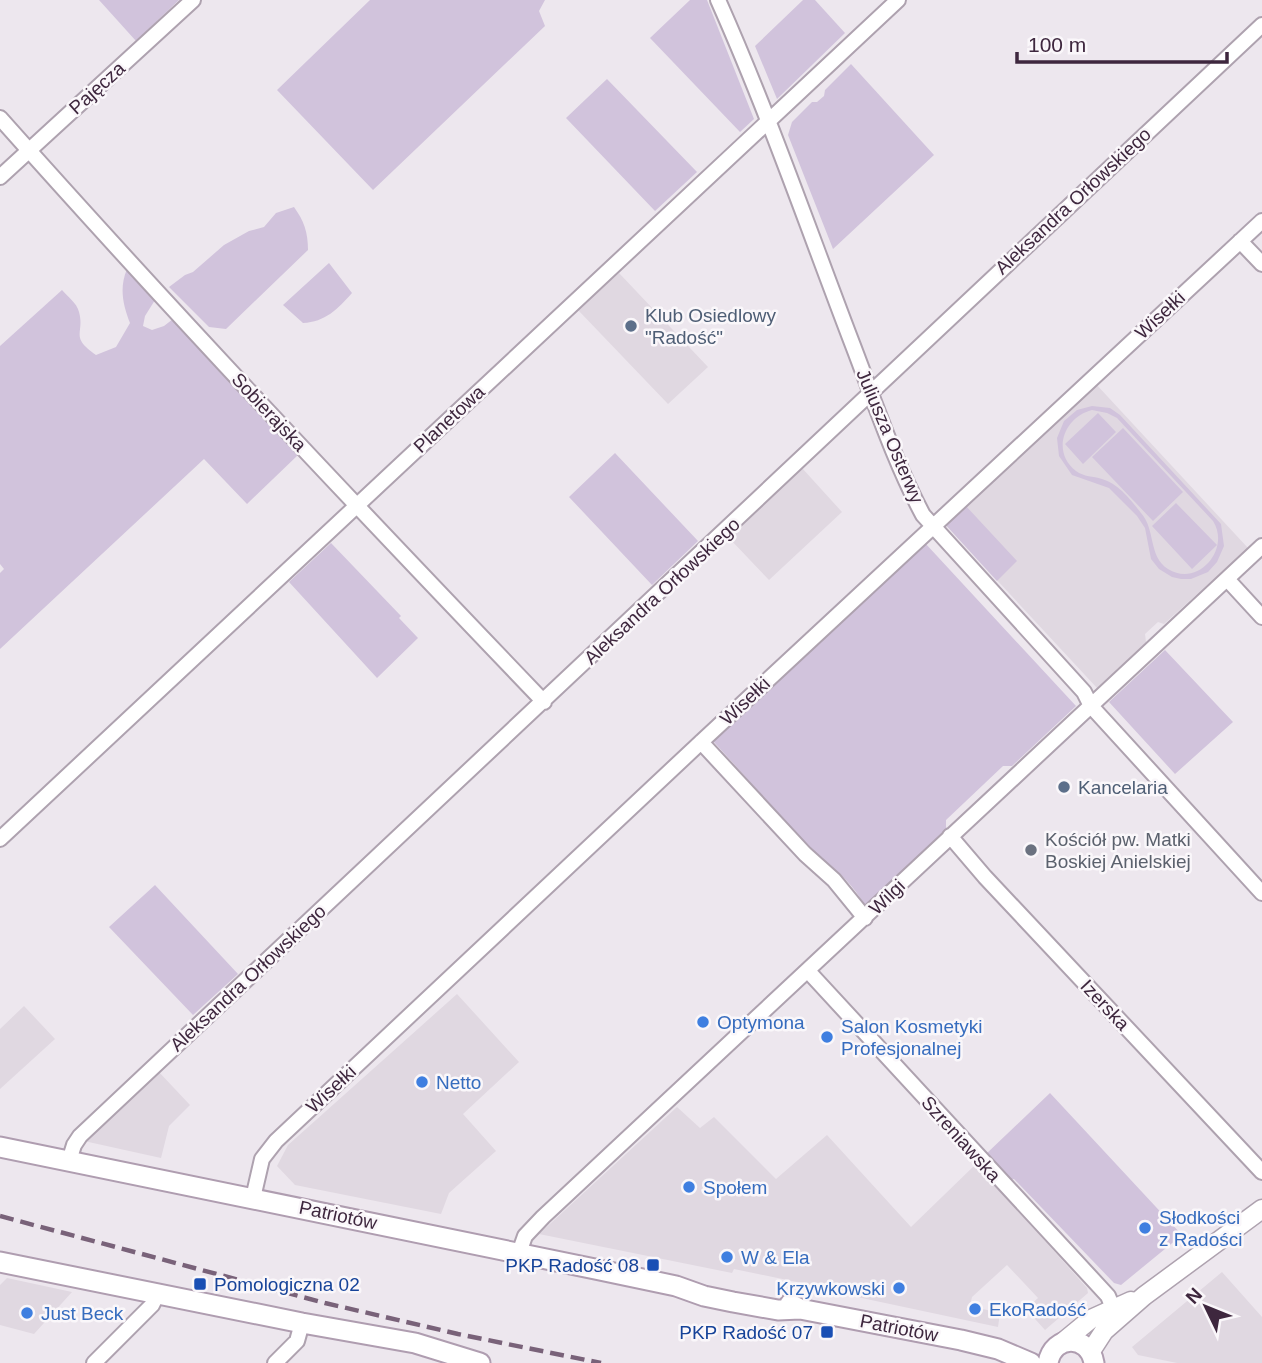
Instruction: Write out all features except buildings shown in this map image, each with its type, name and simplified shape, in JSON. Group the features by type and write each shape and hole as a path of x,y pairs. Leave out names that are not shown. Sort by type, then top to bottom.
{"main road":[{"name":"Patriotów","path":"0,1147 676,1286 722,1287 783,1301 800,1309 998,1349 1055,1351 1077,1341 1093,1360"},
{"path":"4,1268 158,1293 415,1343 448,1358 480,1363"},
{"name":"Patriotów","path":"998,1349 1031,1363"}],"street":[{"name":"Pajęcza","path":"0,177 194,0"},
{"name":"Juliusza Osterwy","path":"718,0 913,497 933,527 1084,692 1091,706 1262,893"},
{"name":"Planetowa","path":"0,839 898,0"},
{"name":"Aleksandra Orłowskiego","path":"69,1161 80,1136 1262,25"},
{"name":"Sobierajska","path":"0,118 356,506 544,702"},
{"name":"Wisełki","path":"253,1198 259,1168 267,1152 338,1083 701,741 1262,220"},
{"path":"1240,240 1262,264"},
{"name":"Wilgi","path":"519,1253 526,1236 543,1217 1262,546"},
{"path":"1227,579 1262,617"},
{"path":"701,741 805,854 834,880 865,918"},
{"name":"Izerska","path":"950,836 985,877 1262,1172"},
{"name":"Szreniawska","path":"808,971 1108,1296 1113,1308"},
{"path":"1093,1360 1104,1331 1144,1296 1262,1209"},
{"path":"94,1363 152,1305 158,1293"},
{"path":"1055,1351 1091,1319 1144,1296"},
{"path":"275,1363 297,1340 302,1323"}],"shaded area":[{"path":"99,0 179,0 136,41"},
{"path":"370,0 545,0 539,11 545,26 373,190 277,90"},
{"path":"690,0 707,0 754,119 740,132 650,38"},
{"path":"803,0 815,0 845,33 777,99 755,46"},
{"path":"851,64 934,155 833,249 788,135 792,122 812,102 817,102 824,96 825,90"},
{"path":"607,79 697,172 655,211 566,118"},
{"path":"294,207 305,227 308,250 226,329 209,327 169,287 193,272 224,245 249,231 264,227 276,213"},
{"path":"329,263 352,293 330,314 303,323 283,305"},
{"path":"127,269 155,300 145,316 143,326 152,330 173,319 298,455 247,504 204,459 0,649 0,573 4,569 0,564 0,346 62,290 78,309 80,339 88,349 96,355 116,347 130,323 123,296"},
{"path":"619,273 708,367 668,404 578,310"},
{"path":"1095,383 1248,548 1164,624 1158,622 1145,634 1146,642 1097,688 944,523"},
{"path":"1092,406 1110,408 1120,415 1221,524 1224,546 1217,562 1208,572 1191,579 1181,579 1159,569 1151,559 1145,528 1137,516 1109,488 1072,475 1059,456 1057,438 1064,421 1077,410","holes":["1092,410 1117,418 1213,521 1218,543 1215,554 1200,570 1179,574 1168,569 1157,557 1146,520 1119,488 1102,479 1079,473 1068,463 1063,445 1068,427 1082,414"]},
{"path":"1098,413 1116,432 1083,464 1065,444"},
{"path":"1123,428 1183,492 1153,521 1092,457"},
{"path":"615,453 698,541 652,585 569,497"},
{"path":"802,468 842,512 769,580 729,538"},
{"path":"1176,503 1217,545 1192,569 1152,526"},
{"path":"965,505 1017,561 997,581 944,523"},
{"path":"331,543 401,616 399,618 418,638 377,678 289,582"},
{"path":"925,543 1076,706 1012,766 1003,766 946,820 946,832 865,906 846,880 821,860 713,741"},
{"path":"1165,650 1233,722 1175,774 1109,702"},
{"path":"155,885 238,974 193,1015 109,927"},
{"path":"457,994 519,1062 463,1114 496,1151 449,1193 441,1214 295,1185 277,1166 288,1145"},
{"path":"24,1006 55,1039 0,1089 0,1029"},
{"path":"158,1071 190,1105 169,1126 161,1158 84,1141"},
{"path":"1050,1093 1182,1235 1121,1285 1114,1283 1014,1179 1006,1180 985,1155"},
{"path":"677,1107 700,1128 714,1117 776,1179 827,1135 911,1227 976,1164 1087,1288 1088,1293 1045,1330 1026,1309 1038,1298 1007,1265 972,1297 970,1306 1000,1313 998,1327 857,1297 848,1288 845,1292 734,1269 732,1273 539,1234"},
{"path":"1222,1272 1262,1317 1262,1363 1177,1363 1138,1355 1132,1347"},
{"path":"7,1278 72,1292 34,1334 0,1325 0,1285"}],"railway":[{"path":"0,1216 325,1303 601,1363"}],"place":[{"name":"Klub Osiedlowy \"Radość\"","path":"631,326"},
{"name":"Kancelaria","path":"1064,787"},
{"name":"Kościół pw. Matki Boskiej Anielskiej","path":"1031,850"},
{"name":"Optymona","path":"703,1022"},
{"name":"Salon Kosmetyki Profesjonalnej","path":"827,1037"},
{"name":"Netto","path":"422,1082"},
{"name":"Społem","path":"689,1187"},
{"name":"Słodkości z Radości","path":"1145,1228"},
{"name":"W & Ela","path":"727,1257"},
{"name":"PKP Radość 08","path":"653,1265"},
{"name":"Pomologiczna 02","path":"200,1284"},
{"name":"Krzywkowski","path":"899,1288"},
{"name":"EkoRadość","path":"975,1309"},
{"name":"Just Beck","path":"27,1313"},
{"name":"PKP Radość 07","path":"827,1332"}]}
